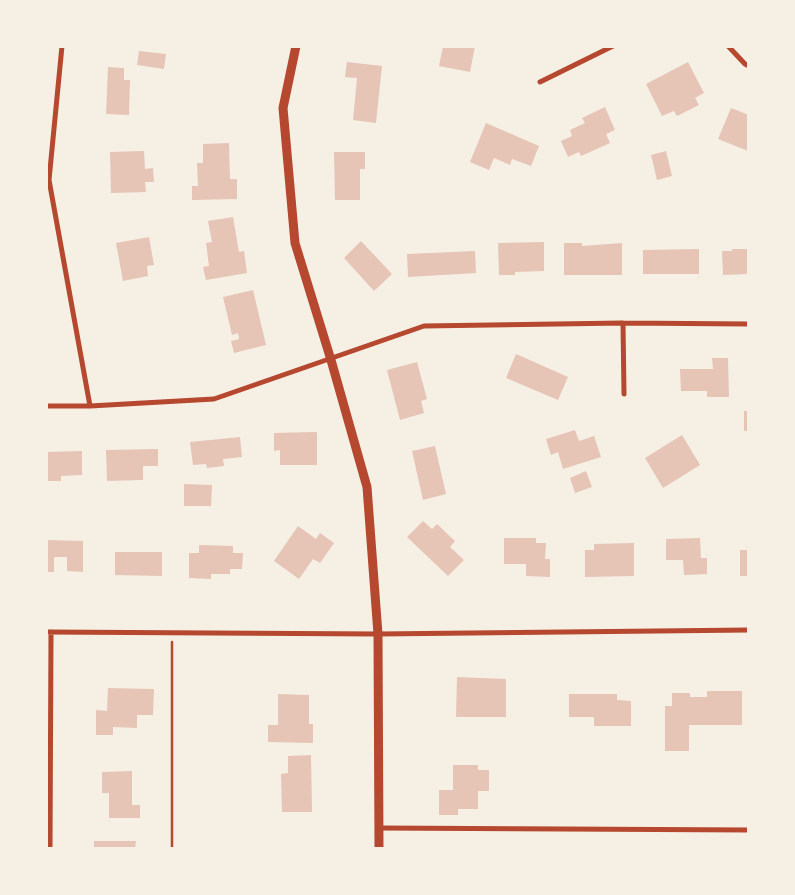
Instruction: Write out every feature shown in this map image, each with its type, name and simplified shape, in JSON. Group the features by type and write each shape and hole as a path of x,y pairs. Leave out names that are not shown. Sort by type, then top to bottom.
{"street":[{"path":"62,46 48,180 90,406"},
{"path":"296,46 283,108 295,243 367,487 378,634 378,849"},
{"path":"540,82 613,46"},
{"path":"728,46 749,66"},
{"path":"624,323 624,394"},
{"path":"46,406 90,406 214,399 331,360 424,326 624,323 749,324"},
{"path":"50,849 49,632 378,634 749,630"},
{"path":"378,828 749,830"}],"path":[{"path":"172,633 172,849"}],"building":[{"path":"443,46 475,46 470,72 439,66"},
{"path":"139,51 166,54 164,69 137,65"},
{"path":"347,62 382,66 376,123 353,120 357,78 345,77"},
{"path":"688,62 704,93 695,98 699,105 677,116 674,111 662,116 646,84"},
{"path":"108,67 124,68 124,80 130,80 129,115 106,114"},
{"path":"605,107 615,130 606,134 610,143 581,156 579,152 568,157 561,141 572,136 570,130 585,123 582,118"},
{"path":"731,108 749,115 748,151 718,139"},
{"path":"486,123 539,146 531,166 512,159 510,165 494,158 489,170 470,162"},
{"path":"229,143 230,179 237,179 237,199 192,200 192,186 198,186 197,163 203,163 203,144"},
{"path":"144,151 145,169 153,168 154,182 145,182 146,192 111,193 110,152"},
{"path":"666,151 672,176 657,180 651,155"},
{"path":"334,152 365,152 365,169 360,169 360,200 335,200"},
{"path":"233,217 239,252 244,251 247,273 206,280 203,267 209,266 206,243 212,242 208,221"},
{"path":"149,237 154,265 147,266 148,276 123,281 116,243"},
{"path":"361,241 392,274 374,291 344,258"},
{"path":"544,242 544,271 515,272 515,275 499,275 498,243"},
{"path":"564,243 582,243 582,246 622,243 622,275 564,275"},
{"path":"699,249 699,274 643,274 643,250"},
{"path":"732,249 749,249 749,274 723,275 722,251 732,251"},
{"path":"475,251 476,273 408,277 407,254"},
{"path":"253,290 266,345 234,353 231,341 239,339 238,333 232,335 223,297"},
{"path":"516,354 568,377 558,400 506,378"},
{"path":"712,358 728,358 729,397 707,397 707,391 681,391 680,369 713,369"},
{"path":"417,362 427,399 421,401 424,413 400,420 387,370"},
{"path":"744,411 749,411 749,431 744,431"},
{"path":"575,430 579,441 594,436 601,457 563,469 558,452 551,455 546,439"},
{"path":"317,432 317,465 280,465 280,450 274,451 274,433"},
{"path":"682,435 700,465 663,488 645,458"},
{"path":"240,437 242,457 223,459 224,466 207,468 206,464 193,465 190,442"},
{"path":"435,446 446,494 423,500 412,451"},
{"path":"158,449 158,466 143,466 143,480 107,481 106,450"},
{"path":"82,451 82,475 61,476 61,481 46,481 46,452"},
{"path":"586,471 592,487 575,493 570,478"},
{"path":"184,484 212,485 211,506 184,506"},
{"path":"423,521 432,529 437,524 455,541 450,547 464,560 448,576 407,537"},
{"path":"298,526 316,539 320,533 334,543 320,563 313,559 299,579 274,561"},
{"path":"504,538 536,538 536,543 546,543 545,559 550,559 550,577 526,576 526,564 504,564"},
{"path":"700,538 701,558 707,558 707,574 684,575 683,560 666,560 666,539"},
{"path":"46,540 83,541 83,572 67,571 67,557 54,557 54,572 46,572"},
{"path":"634,543 634,576 585,577 585,550 594,550 594,544"},
{"path":"199,545 233,546 233,553 243,553 242,569 230,569 230,574 211,574 211,579 189,578 189,553 199,553"},
{"path":"740,550 749,550 749,576 740,576"},
{"path":"115,552 162,552 162,576 115,575"},
{"path":"457,677 506,679 506,717 456,717"},
{"path":"108,688 154,689 153,715 137,715 137,728 113,727 113,735 96,735 96,710 107,711"},
{"path":"707,691 742,691 742,725 689,725 689,751 665,751 665,706 672,706 672,693 690,693 690,697 707,697"},
{"path":"278,694 309,695 309,724 313,724 313,743 268,742 268,725 278,725"},
{"path":"569,694 617,694 617,700 631,701 631,726 594,726 594,717 569,717"},
{"path":"311,755 312,812 282,812 281,774 288,773 288,756"},
{"path":"453,765 478,765 478,770 489,770 489,791 478,791 478,809 458,809 458,815 439,815 439,790 453,790"},
{"path":"132,771 132,805 140,805 140,818 109,818 109,793 102,793 102,772"},
{"path":"94,841 136,841 135,849 94,849"}]}
